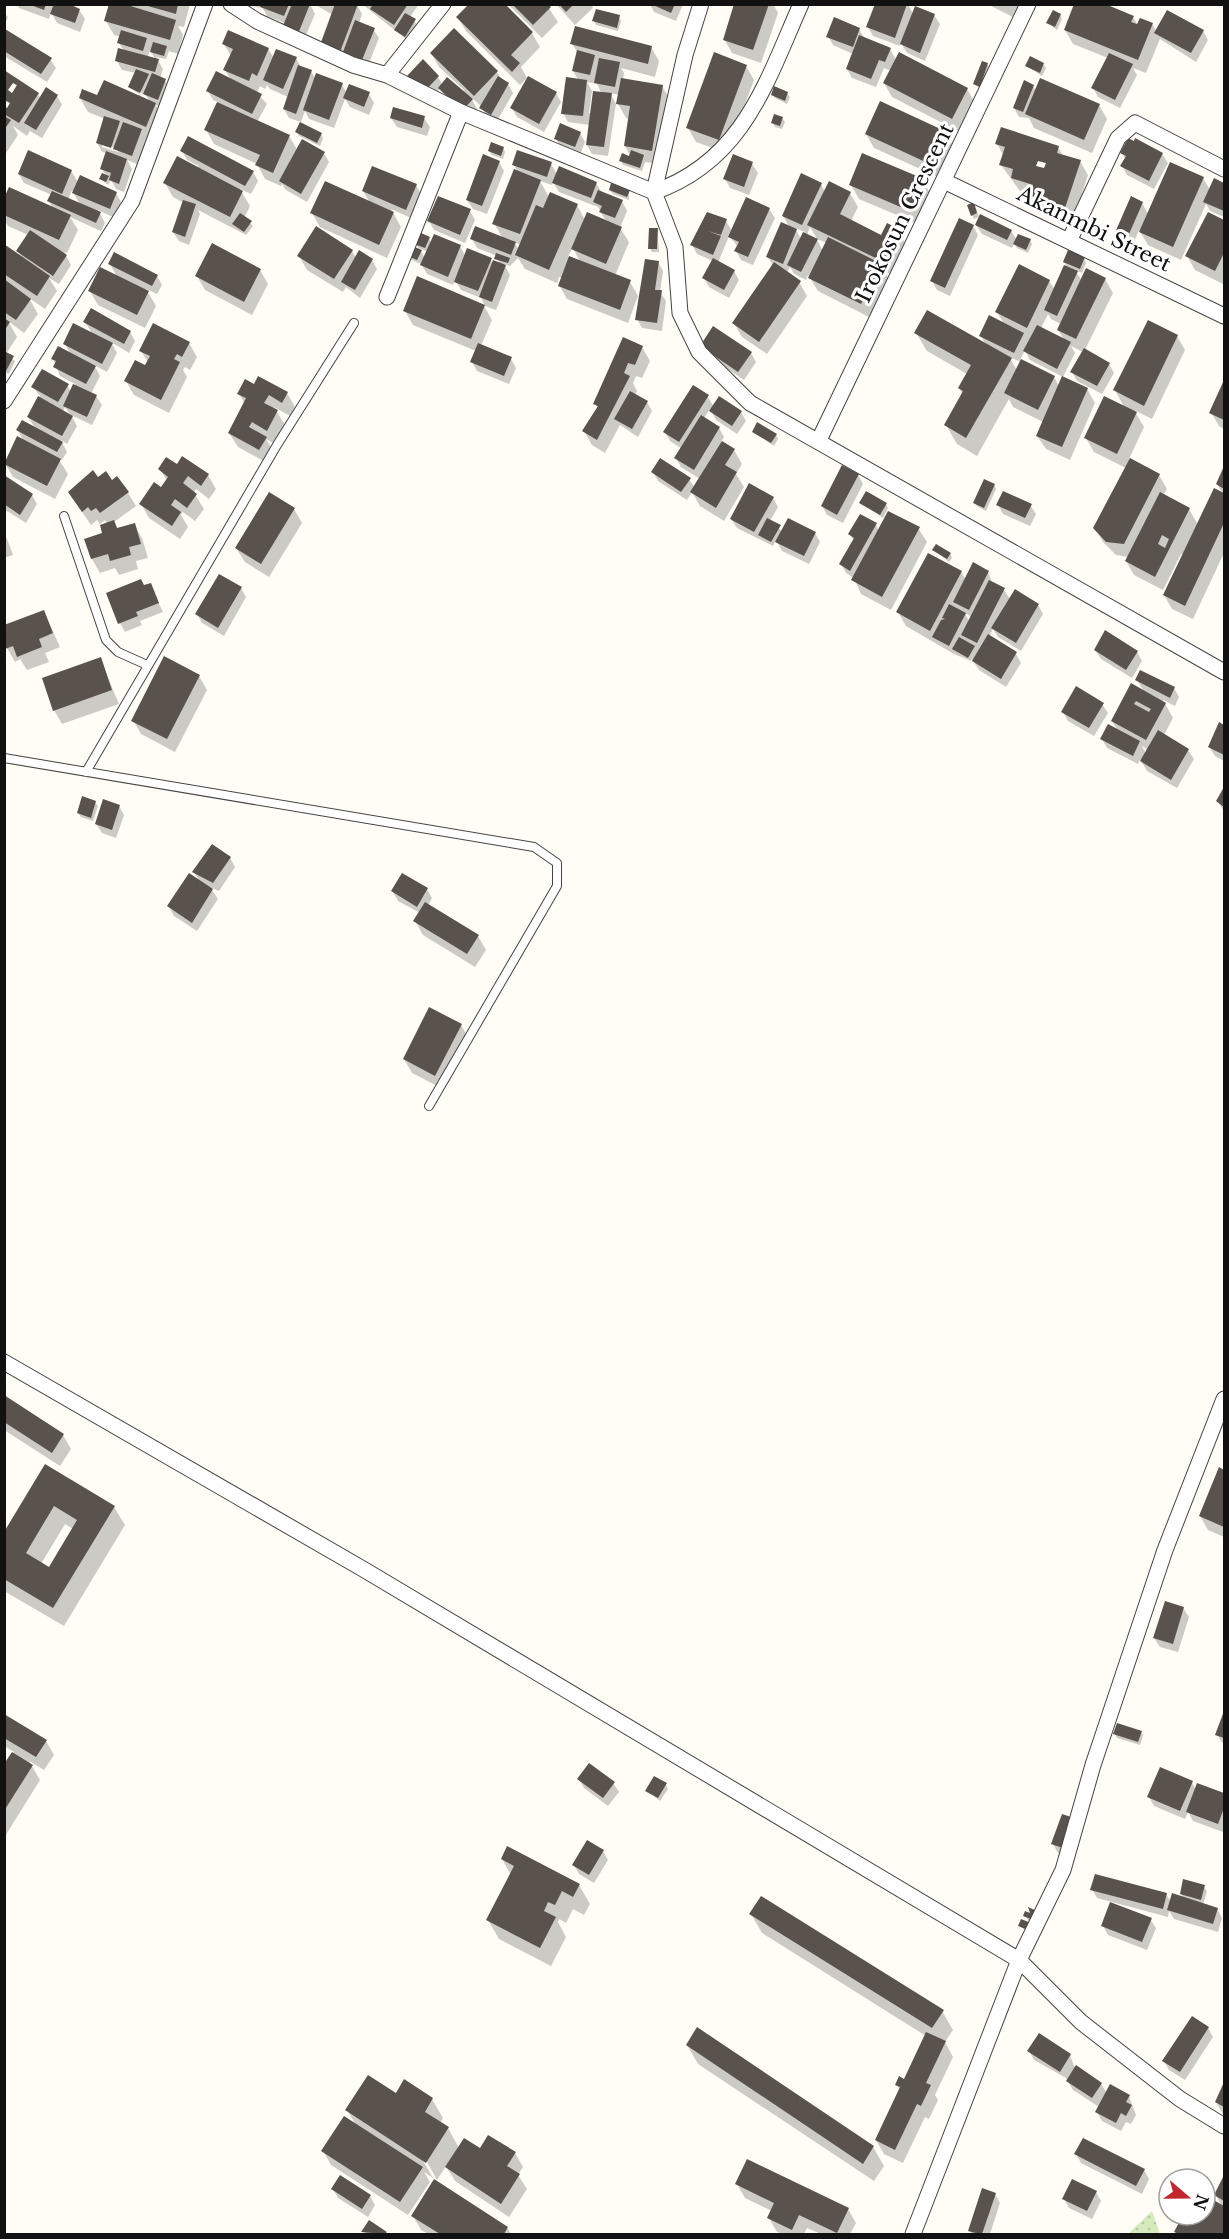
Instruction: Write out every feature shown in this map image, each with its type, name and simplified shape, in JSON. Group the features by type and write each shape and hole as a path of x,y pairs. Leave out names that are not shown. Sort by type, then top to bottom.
{"street":[{"path":"4,401 132,201 205,4"},
{"path":"231,4 257,21 353,65 387,75 461,112 654,192 681,183 706,166 738,133 766,84 801,4"},
{"path":"387,75 443,4"},
{"path":"701,4 685,55 654,192 675,247 680,313 699,352 750,403 819,440 1224,672"},
{"name":"Irokosun Crescent","path":"819,440 1028,4"},
{"path":"387,297 461,112"},
{"path":"1069,240 1118,138 1135,123 1224,169"},
{"name":"Akanmbi Street","path":"944,181 1224,316"},
{"path":"4,1362 374,1575 1019,1960 1081,2022 1180,2099 1224,2126"},
{"path":"913,2235 1019,1960 1063,1870 1094,1765 1165,1550 1224,1399"}],"lane":[{"path":"86,772 278,445 354,323"},
{"path":"64,516 106,640 118,652 147,665"},
{"path":"4,758 534,847 557,863 557,886 429,1106"}],"green space":[{"path":"1152,2211 1160,2234 1128,2234"}],"building":[{"path":"28,4 46,4 44,10"},
{"path":"54,4 69,4 80,9 75,23 50,14"},
{"path":"109,4 124,4 176,20 170,40 104,21"},
{"path":"141,4 178,4 176,14"},
{"path":"261,4 289,4 284,16 260,7"},
{"path":"292,4 310,4 298,34 282,28"},
{"path":"335,4 358,4 340,52 320,45"},
{"path":"373,4 408,4 394,25 370,9"},
{"path":"469,4 505,4 533,32 511,55 520,63 512,72 456,17"},
{"path":"512,4 548,4 551,7 533,25"},
{"path":"559,4 574,4 566,12"},
{"path":"651,4 675,4 671,13"},
{"path":"734,4 769,4 753,50 723,40"},
{"path":"875,4 907,4 895,38 866,27"},
{"path":"1074,4 1105,4 1134,16 1131,22 1137,24 1140,18 1153,23 1138,60 1064,30"},
{"path":"915,6 935,14 920,53 900,44"},
{"path":"596,9 620,15 617,28 592,21"},
{"path":"1053,10 1061,14 1055,27 1046,23"},
{"path":"1167,10 1204,30 1191,53 1154,33"},
{"path":"405,13 416,19 405,37 394,30"},
{"path":"834,17 860,28 853,47 826,37"},
{"path":"355,20 375,28 362,60 343,52"},
{"path":"575,26 652,46 648,64 570,44"},
{"path":"454,28 498,71 474,96 430,53"},
{"path":"5,29 52,58 41,74 4,51"},
{"path":"121,30 147,38 143,51 117,43"},
{"path":"228,30 269,48 257,76 252,73 249,81 223,70 233,49 222,44"},
{"path":"859,35 891,48 885,62 879,60 871,79 846,69"},
{"path":"153,42 167,46 164,56 150,52"},
{"path":"118,48 159,59 155,72 115,61"},
{"path":"276,49 297,57 283,89 263,80"},
{"path":"577,50 595,55 590,75 572,71"},
{"path":"714,52 747,65 719,140 686,128"},
{"path":"899,52 968,88 952,119 883,83"},
{"path":"1109,53 1133,64 1115,100 1091,88"},
{"path":"1030,56 1044,63 1040,73 1025,66"},
{"path":"599,58 620,62 615,87 594,83"},
{"path":"423,59 439,76 424,92 407,76"},
{"path":"982,61 988,63 980,87 973,84"},
{"path":"298,65 312,70 296,114 283,109"},
{"path":"136,69 149,74 140,93 128,87"},
{"path":"4,70 39,93 19,123 4,114 4,106 7,108 10,103 4,100","holes":["13,83 17,85 12,93 8,90"]},
{"path":"216,71 262,94 252,114 206,91"},
{"path":"152,73 166,79 158,100 143,94"},
{"path":"316,73 343,83 329,120 303,110"},
{"path":"498,76 509,83 491,115 479,108"},
{"path":"528,76 557,92 539,124 510,108"},
{"path":"447,77 473,99 463,110 438,88"},
{"path":"566,77 587,80 583,116 561,114"},
{"path":"621,78 663,85 652,151 624,146 630,106 616,104"},
{"path":"1040,78 1100,104 1084,140 1025,114"},
{"path":"104,80 156,103 146,127 79,98 82,89 97,95"},
{"path":"1024,80 1034,85 1023,112 1013,108"},
{"path":"349,84 370,92 364,107 343,98"},
{"path":"774,86 788,92 785,101 771,95"},
{"path":"46,87 58,95 36,130 24,123"},
{"path":"593,91 612,93 604,147 586,145"},
{"path":"880,101 947,132 932,165 865,134"},
{"path":"217,102 290,135 273,173 255,165 260,155 204,130"},
{"path":"393,107 425,116 422,128 390,118"},
{"path":"774,114 783,117 780,126 771,123"},
{"path":"4,116 11,120 4,130"},
{"path":"104,116 120,121 111,148 96,143"},
{"path":"123,122 142,129 132,156 113,149"},
{"path":"300,122 322,133 317,143 295,132"},
{"path":"560,123 581,132 575,147 554,139"},
{"path":"1001,127 1059,146 1057,153 1081,160 1065,208 1030,196 1033,185 1011,178 1013,169 999,165 1005,147 995,144","holes":["1038,161 1046,163 1044,168 1036,166"]},
{"path":"188,136 254,171 245,186 180,151"},
{"path":"1128,138 1134,141 1135,138 1163,153 1149,181 1120,166 1126,156 1120,153"},
{"path":"302,139 325,152 301,194 279,181"},
{"path":"491,142 504,147 501,156 488,151"},
{"path":"28,150 72,170 62,194 18,174"},
{"path":"517,150 552,162 547,177 512,165"},
{"path":"631,150 644,155 640,168 619,161 622,153 629,156"},
{"path":"106,151 127,159 119,184 109,180 111,173 100,169"},
{"path":"862,153 924,179 910,211 849,185"},
{"path":"483,154 500,161 482,206 466,200"},
{"path":"733,154 753,162 744,187 723,179"},
{"path":"177,156 243,191 230,217 163,183"},
{"path":"1170,162 1204,177 1173,247 1139,232"},
{"path":"372,166 417,184 406,210 362,191"},
{"path":"559,166 597,182 591,198 552,183"},
{"path":"514,169 541,180 520,234 492,224"},
{"path":"102,173 109,176 106,182 99,179"},
{"path":"801,173 822,183 802,225 782,216"},
{"path":"80,175 117,192 110,209 72,193"},
{"path":"1214,178 1224,183 1224,211 1203,202"},
{"path":"325,181 394,212 379,245 310,213"},
{"path":"829,181 851,192 840,214 881,235 887,223 899,229 884,262 807,225"},
{"path":"611,183 630,190 627,197 609,190"},
{"path":"9,187 71,215 59,240 4,215 4,198"},
{"path":"598,190 623,200 615,218 599,212 602,206 593,202"},
{"path":"52,191 101,212 96,223 47,201"},
{"path":"550,192 578,204 549,270 515,255 536,205 543,208"},
{"path":"438,196 471,209 460,235 427,221"},
{"path":"1131,196 1143,202 1126,241 1114,235"},
{"path":"746,197 770,208 748,257 734,251 739,242 728,237"},
{"path":"183,200 196,204 185,237 172,232"},
{"path":"974,202 977,213 971,216 967,205"},
{"path":"587,212 622,227 606,264 571,249"},
{"path":"707,212 727,219 721,235 708,231 721,236 713,255 690,245"},
{"path":"1208,212 1224,220 1224,253 1215,271 1185,256"},
{"path":"240,213 252,221 244,232 232,224"},
{"path":"980,214 1012,230 1007,240 975,225"},
{"path":"959,218 974,225 945,288 930,281"},
{"path":"781,222 797,229 783,264 766,257"},
{"path":"316,226 353,250 334,279 297,256"},
{"path":"475,226 516,242 511,255 470,239"},
{"path":"649,228 658,228 657,249 648,249"},
{"path":"30,230 67,255 53,276 16,251"},
{"path":"419,232 430,237 425,248 414,244"},
{"path":"803,232 818,239 801,272 787,265"},
{"path":"434,234 461,245 448,277 420,265"},
{"path":"1018,234 1031,239 1026,250 1013,244"},
{"path":"828,237 882,264 861,304 808,278"},
{"path":"212,243 261,269 244,302 195,276"},
{"path":"4,244 50,276 37,296 4,274"},
{"path":"412,246 422,250 417,260 408,256"},
{"path":"467,248 492,258 478,291 454,282"},
{"path":"359,250 373,259 355,290 341,282"},
{"path":"1068,250 1085,257 1080,269 1063,262"},
{"path":"114,252 158,275 152,286 108,264"},
{"path":"496,253 510,258 508,263 494,259"},
{"path":"569,256 631,280 620,310 558,286"},
{"path":"713,258 735,270 724,290 702,278"},
{"path":"645,259 659,261 655,290 662,290 657,323 635,320"},
{"path":"493,260 506,265 492,302 479,297"},
{"path":"774,262 801,281 759,342 732,323"},
{"path":"1019,264 1050,280 1027,328 995,312"},
{"path":"1064,265 1078,271 1057,316 1044,310"},
{"path":"100,267 149,291 137,315 88,291"},
{"path":"1086,268 1106,278 1076,339 1057,330"},
{"path":"417,276 485,305 471,339 403,311"},
{"path":"4,279 31,299 16,320 4,312"},
{"path":"91,308 131,331 124,344 83,322"},
{"path":"927,310 1012,358 966,438 944,425 963,391 958,388 971,365 914,333"},
{"path":"989,315 1024,333 1014,353 979,336"},
{"path":"4,318 10,322 4,331"},
{"path":"1148,320 1178,335 1144,406 1113,390"},
{"path":"73,323 113,343 102,364 63,344"},
{"path":"153,323 190,342 182,357 177,354 174,359 180,362 161,400 124,381 135,360 145,365 150,356 139,351"},
{"path":"1037,325 1071,342 1057,369 1023,351"},
{"path":"713,326 752,352 738,372 700,346"},
{"path":"623,337 643,346 635,365 628,363 624,373 630,376 597,440 582,431 598,406 593,404"},
{"path":"478,343 512,357 504,376 470,362"},
{"path":"58,346 96,366 86,384 53,367 56,361 51,359"},
{"path":"1084,348 1110,363 1097,386 1070,372"},
{"path":"4,351 14,356 6,371 4,370"},
{"path":"1021,359 1055,376 1038,410 1004,393"},
{"path":"42,369 69,384 58,402 31,387"},
{"path":"258,376 288,392 282,403 269,395 264,403 278,410 267,431 252,422 249,427 267,437 259,450 228,433 246,398 237,394 245,379 254,384"},
{"path":"1062,376 1088,388 1062,447 1036,436"},
{"path":"1224,380 1224,420 1209,413"},
{"path":"73,384 97,395 87,417 63,406"},
{"path":"693,385 709,395 679,442 663,432"},
{"path":"630,391 648,401 632,429 614,419"},
{"path":"38,396 73,416 62,436 27,417"},
{"path":"719,396 742,411 732,426 709,411"},
{"path":"1104,396 1137,412 1117,454 1084,438"},
{"path":"701,415 720,427 694,470 674,458"},
{"path":"22,420 63,442 57,452 16,430"},
{"path":"757,422 777,434 771,443 752,432"},
{"path":"17,436 61,459 47,486 4,464"},
{"path":"722,441 735,449 725,465 737,472 716,508 690,492"},
{"path":"182,456 209,474 201,486 188,476 183,483 197,494 187,508 175,499 171,505 181,512 172,526 139,504 154,482 161,487 168,477 158,469 166,457 177,464"},
{"path":"660,458 691,478 681,492 651,472"},
{"path":"1130,458 1160,474 1124,544 1106,542 1093,528"},
{"path":"842,465 859,474 837,515 821,506"},
{"path":"1224,466 1224,489 1216,484"},
{"path":"93,470 98,477 106,471 112,480 117,476 129,492 100,513 96,508 91,511 88,507 82,512 68,492"},
{"path":"4,475 33,494 20,515 4,504"},
{"path":"984,479 995,484 984,508 973,503"},
{"path":"749,483 774,497 754,532 730,519"},
{"path":"1214,488 1224,493 1224,523 1185,606 1163,595"},
{"path":"866,491 887,503 880,515 859,503"},
{"path":"1003,491 1032,504 1025,518 996,505"},
{"path":"269,492 295,508 261,564 235,548"},
{"path":"1160,492 1190,508 1155,577 1125,561","holes":["1162,535 1169,539 1165,548 1158,544"]},
{"path":"888,511 920,527 882,597 851,580"},
{"path":"860,514 877,523 850,571 839,564 854,538 848,534"},
{"path":"767,518 781,525 771,542 758,535"},
{"path":"788,518 816,532 804,556 775,542"},
{"path":"114,520 117,528 135,523 141,544 129,547 131,555 110,561 108,554 91,559 84,539 102,533 100,525"},
{"path":"936,544 951,553 947,559 932,550"},
{"path":"928,553 962,571 930,631 896,612"},
{"path":"973,562 989,571 969,610 953,602"},
{"path":"219,574 242,587 218,628 195,614"},
{"path":"141,579 144,585 151,583 159,603 136,612 138,616 118,624 106,593"},
{"path":"989,580 1005,588 977,643 961,635"},
{"path":"1015,589 1039,604 1016,643 991,628"},
{"path":"949,604 966,613 949,646 932,637 941,620 945,619 942,618"},
{"path":"44,610 53,633 39,639 42,647 17,657 13,646 5,649 4,625"},
{"path":"1105,630 1138,651 1126,670 1094,650"},
{"path":"988,634 1017,652 1001,679 972,661"},
{"path":"959,637 975,646 968,658 952,649"},
{"path":"164,656 200,675 167,739 131,721"},
{"path":"101,657 112,690 53,711 42,678"},
{"path":"1140,670 1175,687 1170,698 1135,680"},
{"path":"1131,683 1166,703 1146,740 1111,721","holes":["1136,701 1151,709 1149,712 1134,704"]},
{"path":"1076,686 1104,703 1089,728 1061,712"},
{"path":"1219,722 1224,725 1224,755 1208,747"},
{"path":"1108,724 1140,741 1133,756 1100,739"},
{"path":"1158,730 1189,749 1171,780 1140,761"},
{"path":"1224,787 1224,807 1216,801"},
{"path":"82,796 96,801 91,818 77,813"},
{"path":"103,799 120,805 112,830 95,824"},
{"path":"212,844 231,857 213,883 192,872"},
{"path":"189,873 213,889 192,923 167,906"},
{"path":"402,873 428,888 417,907 391,891"},
{"path":"425,902 479,935 467,954 413,921"},
{"path":"429,1007 462,1024 435,1076 403,1059"},
{"path":"4,1395 64,1434 52,1453 4,1422"},
{"path":"45,1464 115,1506 53,1608 4,1579 4,1532","holes":["54,1506 77,1520 49,1567 26,1553"]},
{"path":"1219,1467 1224,1470 1224,1527 1199,1516"},
{"path":"1165,1601 1184,1607 1173,1644 1153,1638"},
{"path":"1224,1711 1224,1738 1215,1735"},
{"path":"4,1714 47,1740 36,1757 4,1738"},
{"path":"1117,1723 1142,1731 1138,1742 1113,1734"},
{"path":"12,1752 33,1765 4,1811 4,1764"},
{"path":"589,1763 615,1782 603,1798 577,1779"},
{"path":"1160,1767 1193,1781 1180,1811 1147,1797"},
{"path":"654,1776 667,1783 658,1798 645,1791"},
{"path":"1197,1783 1224,1793 1224,1808 1218,1824 1186,1812"},
{"path":"1062,1814 1074,1818 1063,1848 1051,1844"},
{"path":"587,1840 604,1850 589,1875 572,1865"},
{"path":"507,1846 580,1884 573,1897 562,1891 555,1905 548,1902 544,1911 556,1917 540,1948 486,1920 514,1866 501,1859"},
{"path":"1095,1874 1167,1893 1163,1909 1090,1890"},
{"path":"1183,1879 1205,1885 1201,1900 1180,1894"},
{"path":"1172,1893 1218,1908 1213,1924 1167,1910"},
{"path":"761,1896 944,2010 932,2028 749,1914"},
{"path":"1110,1902 1152,1918 1142,1942 1101,1926"},
{"path":"1028,1907 1037,1911 1033,1920 1023,1916 1025,1911 1030,1913"},
{"path":"1021,1919 1031,1923 1028,1930 1018,1926"},
{"path":"1192,2016 1209,2027 1180,2072 1162,2061"},
{"path":"697,2027 874,2146 863,2164 686,2045"},
{"path":"926,2032 946,2041 926,2083 931,2085 921,2106 917,2104 895,2150 875,2140 900,2087 895,2085 899,2076 904,2079"},
{"path":"1039,2033 1071,2054 1060,2072 1027,2051"},
{"path":"1076,2065 1102,2083 1092,2098 1066,2081"},
{"path":"368,2075 396,2093 404,2079 433,2098 425,2112 449,2127 426,2163 345,2110"},
{"path":"1224,2082 1224,2107 1215,2102"},
{"path":"1110,2084 1130,2095 1126,2102 1132,2105 1126,2116 1121,2113 1116,2123 1095,2112"},
{"path":"344,2116 423,2167 400,2202 321,2151"},
{"path":"488,2135 516,2152 507,2166 520,2174 501,2204 445,2167 464,2138 480,2148"},
{"path":"1083,2138 1145,2169 1136,2186 1074,2154"},
{"path":"747,2159 849,2208 837,2233 799,2215 792,2230 767,2218 774,2203 735,2184"},
{"path":"340,2175 371,2195 362,2209 331,2189"},
{"path":"1224,2175 1224,2201 1217,2197 1217,2189"},
{"path":"434,2179 508,2227 504,2234 440,2234 411,2216"},
{"path":"1072,2179 1097,2191 1087,2211 1062,2199"},
{"path":"982,2188 996,2193 982,2234 979,2234 968,2231"},
{"path":"1217,2202 1224,2206 1224,2234 1174,2232 1177,2227 1217,2227"},
{"path":"369,2220 387,2232 385,2234 361,2232"}]}
